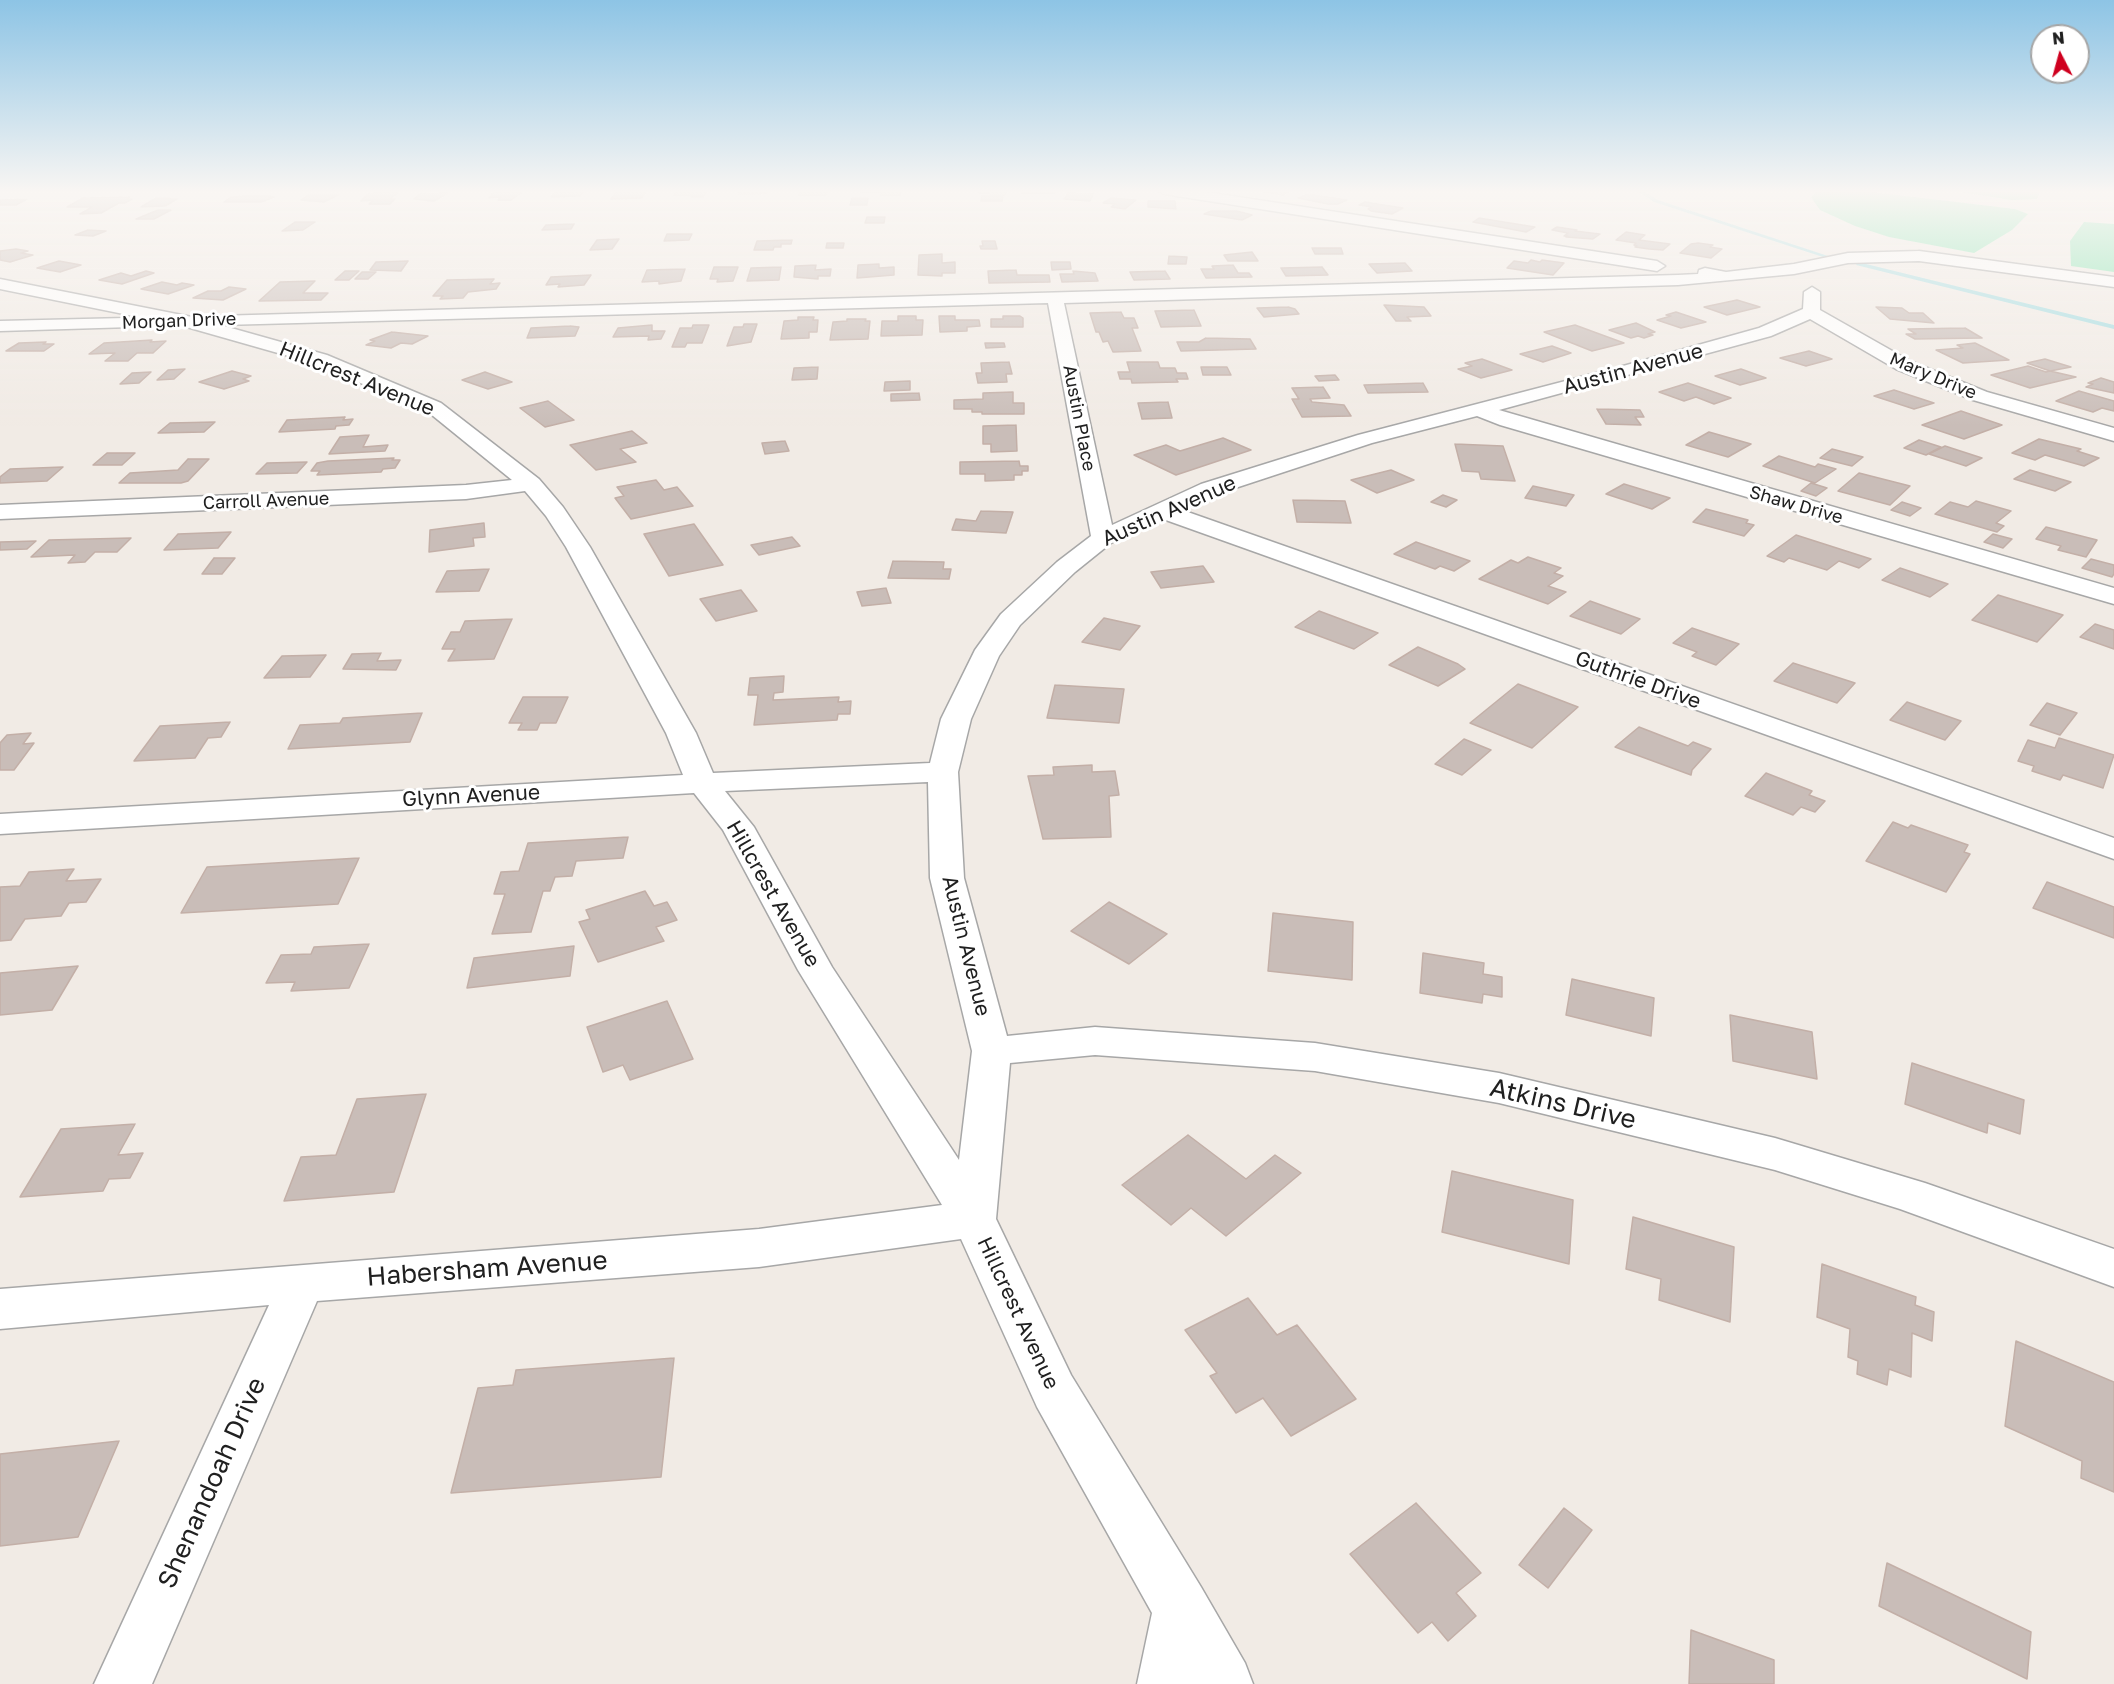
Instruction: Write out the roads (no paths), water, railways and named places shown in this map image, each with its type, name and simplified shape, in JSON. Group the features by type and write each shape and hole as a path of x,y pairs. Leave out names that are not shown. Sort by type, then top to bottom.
{"street":[{"path":"1672,269 1726,277 1790,269"},
{"path":"1795,269 1813,283 1811,312"},
{"path":"2013,269 2114,282"},
{"name":"Morgan Drive","path":"0,326 1666,281 1726,277"},
{"name":"Hillcrest Avenue","path":"0,284 186,321 320,359 434,407 531,484 555,512 578,547 681,733 702,783 738,827 816,970 974,1219 1053,1391 1224,1684"},
{"name":"Austin Place","path":"1055,298 1103,538"},
{"name":"Austin Avenue","path":"974,1219 992,1051 947,878 943,772 956,719 985,656 1010,620 1066,567 1103,538 1209,489 1290,462 1765,332 1811,312"},
{"name":"Mary Drive","path":"1811,312 1874,350 1942,382 2025,411 2114,435"},
{"name":"Shaw Drive","path":"1480,410 1507,421 2114,596"},
{"name":"Carroll Avenue","path":"0,512 466,492 531,484"},
{"name":"Guthrie Drive","path":"1162,511 2114,849"},
{"name":"Glynn Avenue","path":"0,824 702,783 943,772"},
{"name":"Atkins Drive","path":"992,1051 1095,1041 1119,1042 1315,1057 1499,1088 1775,1154 1910,1196 2114,1268"},
{"name":"Habersham Avenue","path":"0,1309 759,1248 974,1219"},
{"name":"Shenandoah Drive","path":"123,1684 302,1283"},
{"path":"1166,1684 1180,1607"}],"waterway":[{"path":"1877,269 2114,327"}]}
